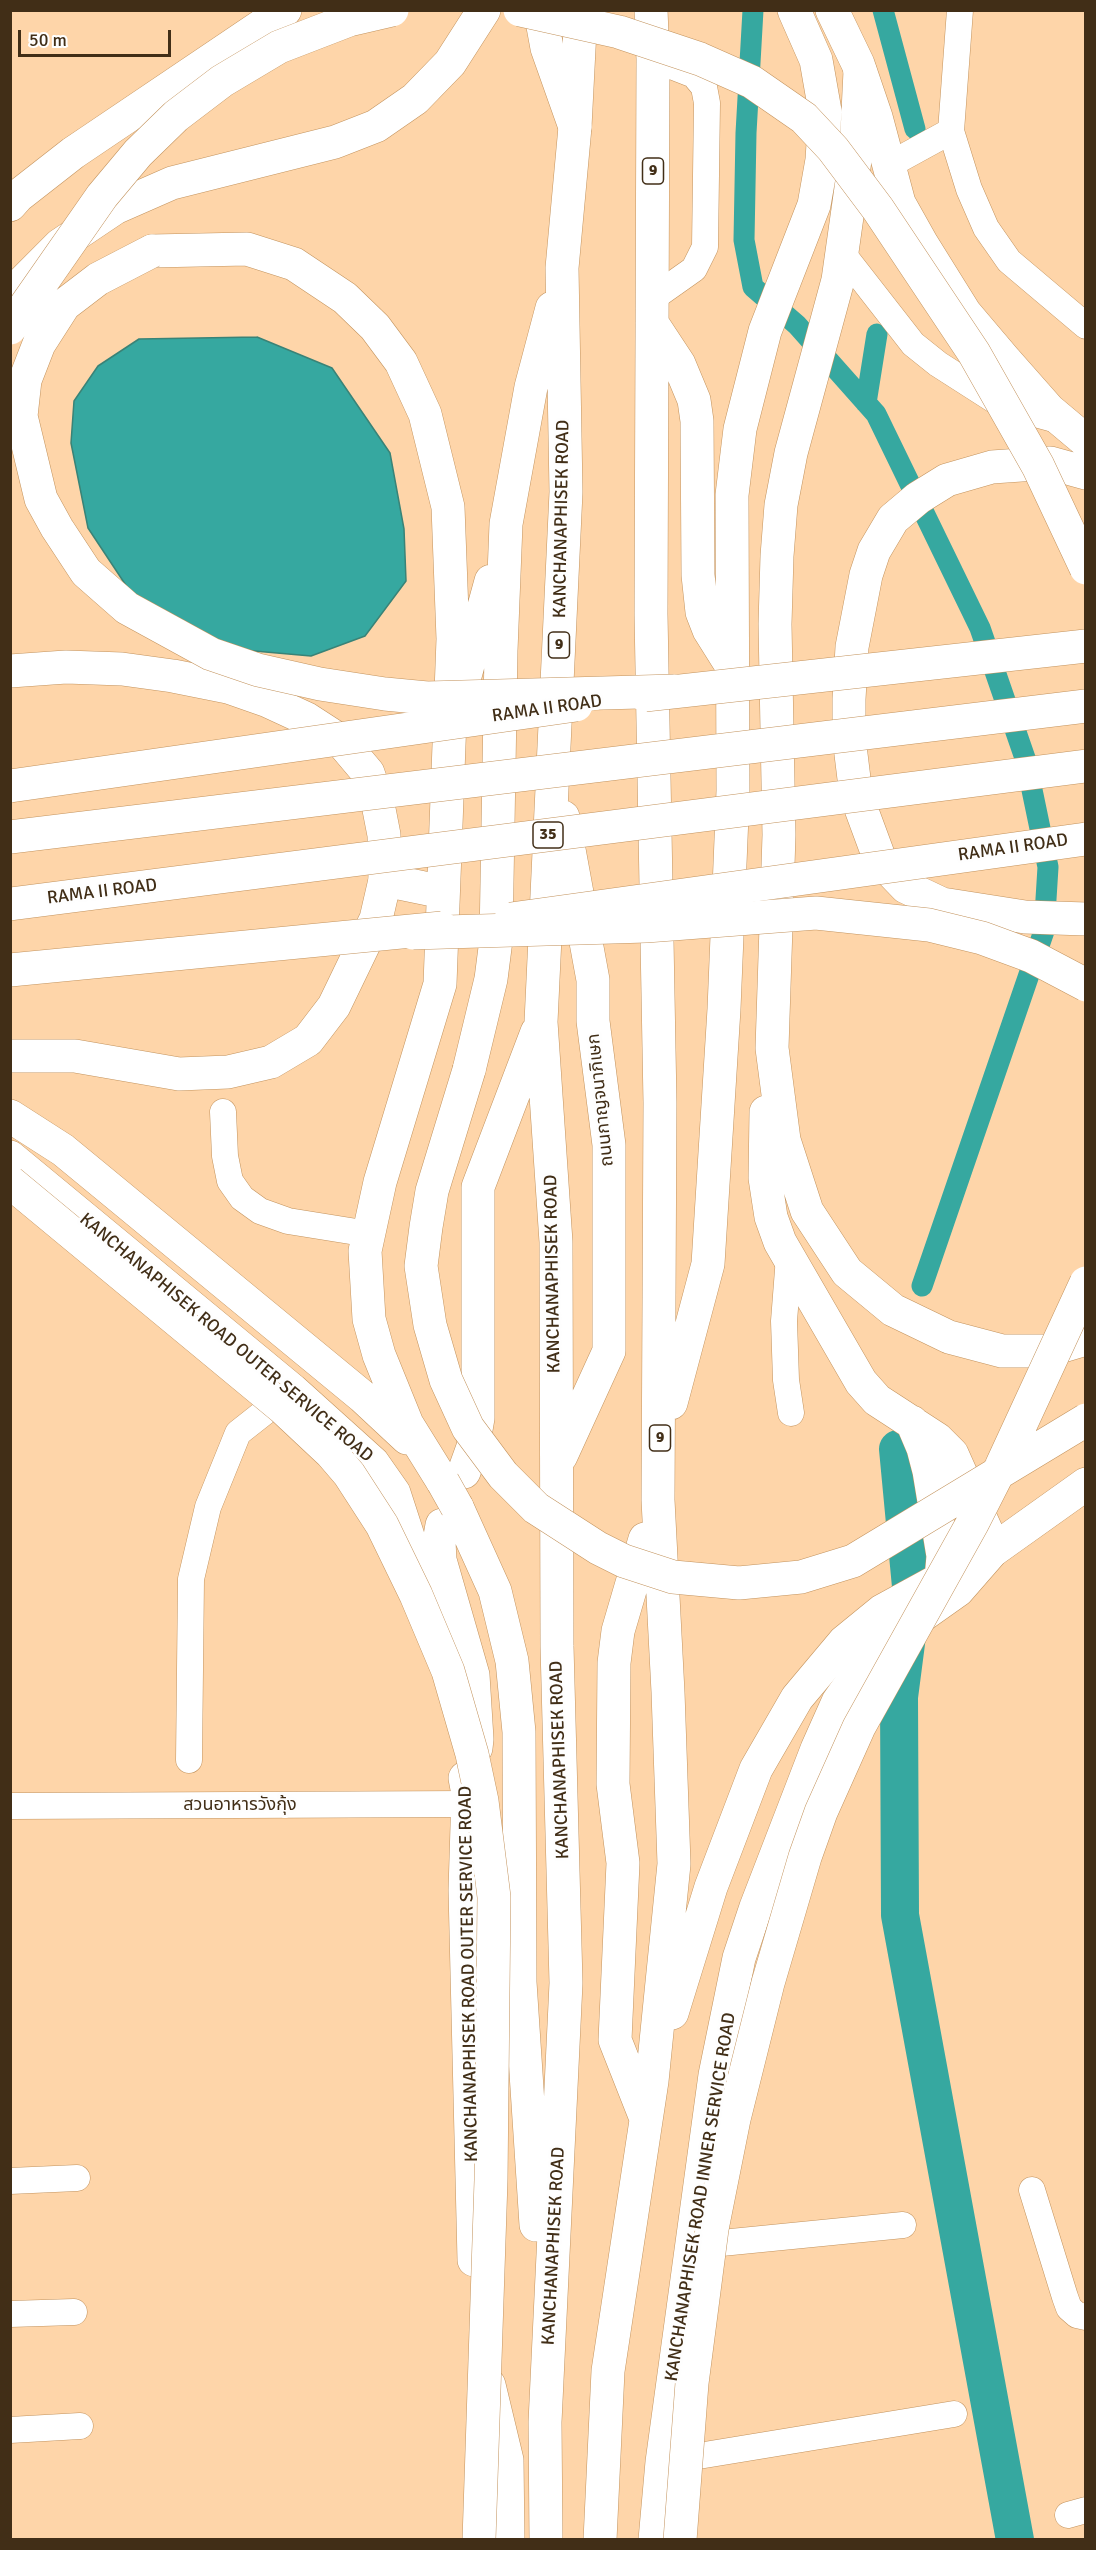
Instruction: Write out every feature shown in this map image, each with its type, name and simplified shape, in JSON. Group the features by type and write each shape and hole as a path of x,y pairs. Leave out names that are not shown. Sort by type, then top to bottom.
{"main road":[{"path":"10,205 18,196 73,153 285,10"},
{"path":"10,328 102,196 138,153 183,110 222,81 279,47 349,20 392,10"},
{"path":"10,295 60,245 115,208 172,183 335,142 376,126 415,99 450,63 484,10"},
{"path":"520,10 619,32 700,59 752,82 804,118 833,149 866,193 974,353 1038,466 1086,568"},
{"path":"540,10 547,48 575,127"},
{"name":"KANCHANAPHISEK ROAD","path":"546,2540 545,2422 566,1983 557,1646 556,1242 541,1022 567,492 562,268 575,127 581,10"},
{"path":"660,1446 708,1264 724,1009 733,790 732,495 740,429 765,331 814,205 822,160 825,111 816,60 794,10"},
{"path":"832,10 860,71 876,117 900,160 899,202 922,244 965,313 1041,402 1086,441"},
{"name":"9","path":"600,2540 608,2371 652,2081 674,1864 668,1692 657,1500 660,1446 660,1103 651,614 655,28"},
{"path":"860,71 856,153 842,253 828,322 791,453 781,505 775,624 779,835 772,1048 766,1087 765,1178 771,1217 780,1242 861,1382 877,1400 925,1430 952,1454 989,1537 992,1551"},
{"path":"545,2422 534,2185 520,1982 519,1732 512,1661 495,1591 447,1490 407,1424 390,1388 371,1328 365,1251 380,1182 440,984 443,891 450,730 453,639 448,507 425,414 401,362 375,327 345,298 294,264 247,249 152,251 98,279 64,305 39,344 25,380 21,416 41,499 86,572 127,608 175,636 220,657 258,670 321,684 385,694 461,697 674,691"},
{"path":"450,730 506,524 531,387 562,268"},
{"path":"652,318 679,364 694,400 698,421 698,575 702,612 708,630 731,664"},
{"path":"1073,469 1022,463 992,467 947,480 893,519 874,551 866,574 852,647 849,738 856,795 880,860 906,887 942,904 1025,916 1086,919"},
{"path":"506,524 501,651 496,940 482,1022 432,1191 421,1266 430,1325 446,1380 468,1428 503,1475 536,1508 598,1548 624,1561 673,1577 739,1584 801,1576 853,1561 1086,1420"},
{"name":"RAMA II ROAD","path":"10,786 674,691 1086,646"},
{"path":"10,671 66,667 122,669 173,676 228,687 268,701 307,719 341,741 368,773 377,799 384,835 385,880 376,919 334,1006 308,1040 271,1062 228,1072 179,1074 75,1056 10,1056"},
{"path":"10,837 1086,706"},
{"name":"ถนนกาญจนาภิเษก","path":"553,762 593,980 593,1021 609,1145 609,1351 556,1466"},
{"name":"RAMA II ROAD","path":"10,904 1086,766"},
{"path":"733,790 779,835"},
{"name":"RAMA II ROAD","path":"10,970 413,933 1086,838"},
{"path":"385,880 443,891"},
{"path":"413,933 646,926 816,913 929,925 982,938 1031,956 1086,985"},
{"path":"469,1799 477,1739 473,1675 440,1560 439,1542 447,1490 473,1447 478,1418 477,1187 541,1022"},
{"path":"772,1048 784,1140 807,1211 847,1272 893,1310 949,1337 1002,1351 1046,1351 1086,1339"},
{"path":"10,1116 63,1150 363,1397 390,1421 447,1490"},
{"name":"KANCHANAPHISEK ROAD OUTER SERVICE ROAD","path":"10,1156 292,1390 373,1463 394,1494 434,1619 469,1799 465,1890 476,2336 507,2460 507,2540"},
{"path":"10,1182 283,1408 331,1453 349,1474 382,1525 416,1595 448,1671 472,1754 482,1801 494,1898 492,2180 479,2540"},
{"path":"680,2540 692,2384 712,2229 734,2119 768,1983 801,1868 821,1812 859,1727 982,1505 1086,1283"},
{"path":"925,1430 923,1448 943,1556 943,1585"},
{"path":"652,2081 711,1887 756,1769 797,1698 844,1642 882,1611 943,1585 1086,1484"},
{"name":"9","path":"646,2119 615,2040 623,1863 613,1784 615,1663 625,1603 657,1500"},
{"name":"KANCHANAPHISEK ROAD INNER SERVICE ROAD","path":"654,2540 662,2462 715,2075 739,1958 756,1907 817,1749 838,1702 866,1662 943,1585"}],"street":[{"path":"960,10 945,134 986,228 1009,261 1086,326"},
{"path":"652,318 693,269 705,247 707,103 704,87 655,28"},
{"path":"900,160 945,134"},
{"path":"842,253 886,313 913,344 938,364 1002,405 1061,421"},
{"path":"1073,469 1086,550"},
{"path":"223,1112 225,1156 230,1181 243,1198 260,1211 288,1221 369,1234"},
{"path":"789,1257 784,1322 786,1380 791,1413"},
{"path":"189,1760 191,1579 208,1507 238,1433 292,1390"},
{"path":"992,1551 1052,1527 1086,1504"},
{"name":"สวนอาหารวังกุ้ง","path":"10,1806 469,1799"},
{"path":"10,2181 77,2178"},
{"path":"1032,2190 1065,2297 1070,2308 1077,2315 1086,2317"},
{"path":"691,2246 903,2225"},
{"path":"10,2314 75,2312"},
{"path":"662,2462 954,2414"},
{"path":"10,2430 80,2426"}],"water":[{"path":"257,337 332,368 390,453 404,529 406,581 365,636 311,656 243,650 178,627 131,593 88,528 71,443 74,401 98,366 139,339"}],"waterway":[{"path":"753,10 746,133 744,240 753,287 797,325 876,414 980,628 1026,761 1048,867 1044,931 922,1286"},
{"path":"883,10 915,129"},
{"path":"866,403 877,334"},
{"path":"898,1449 912,1597 899,1697 900,1915 1015,2540"},
{"path":"1006,2540 1014,2538"}]}
